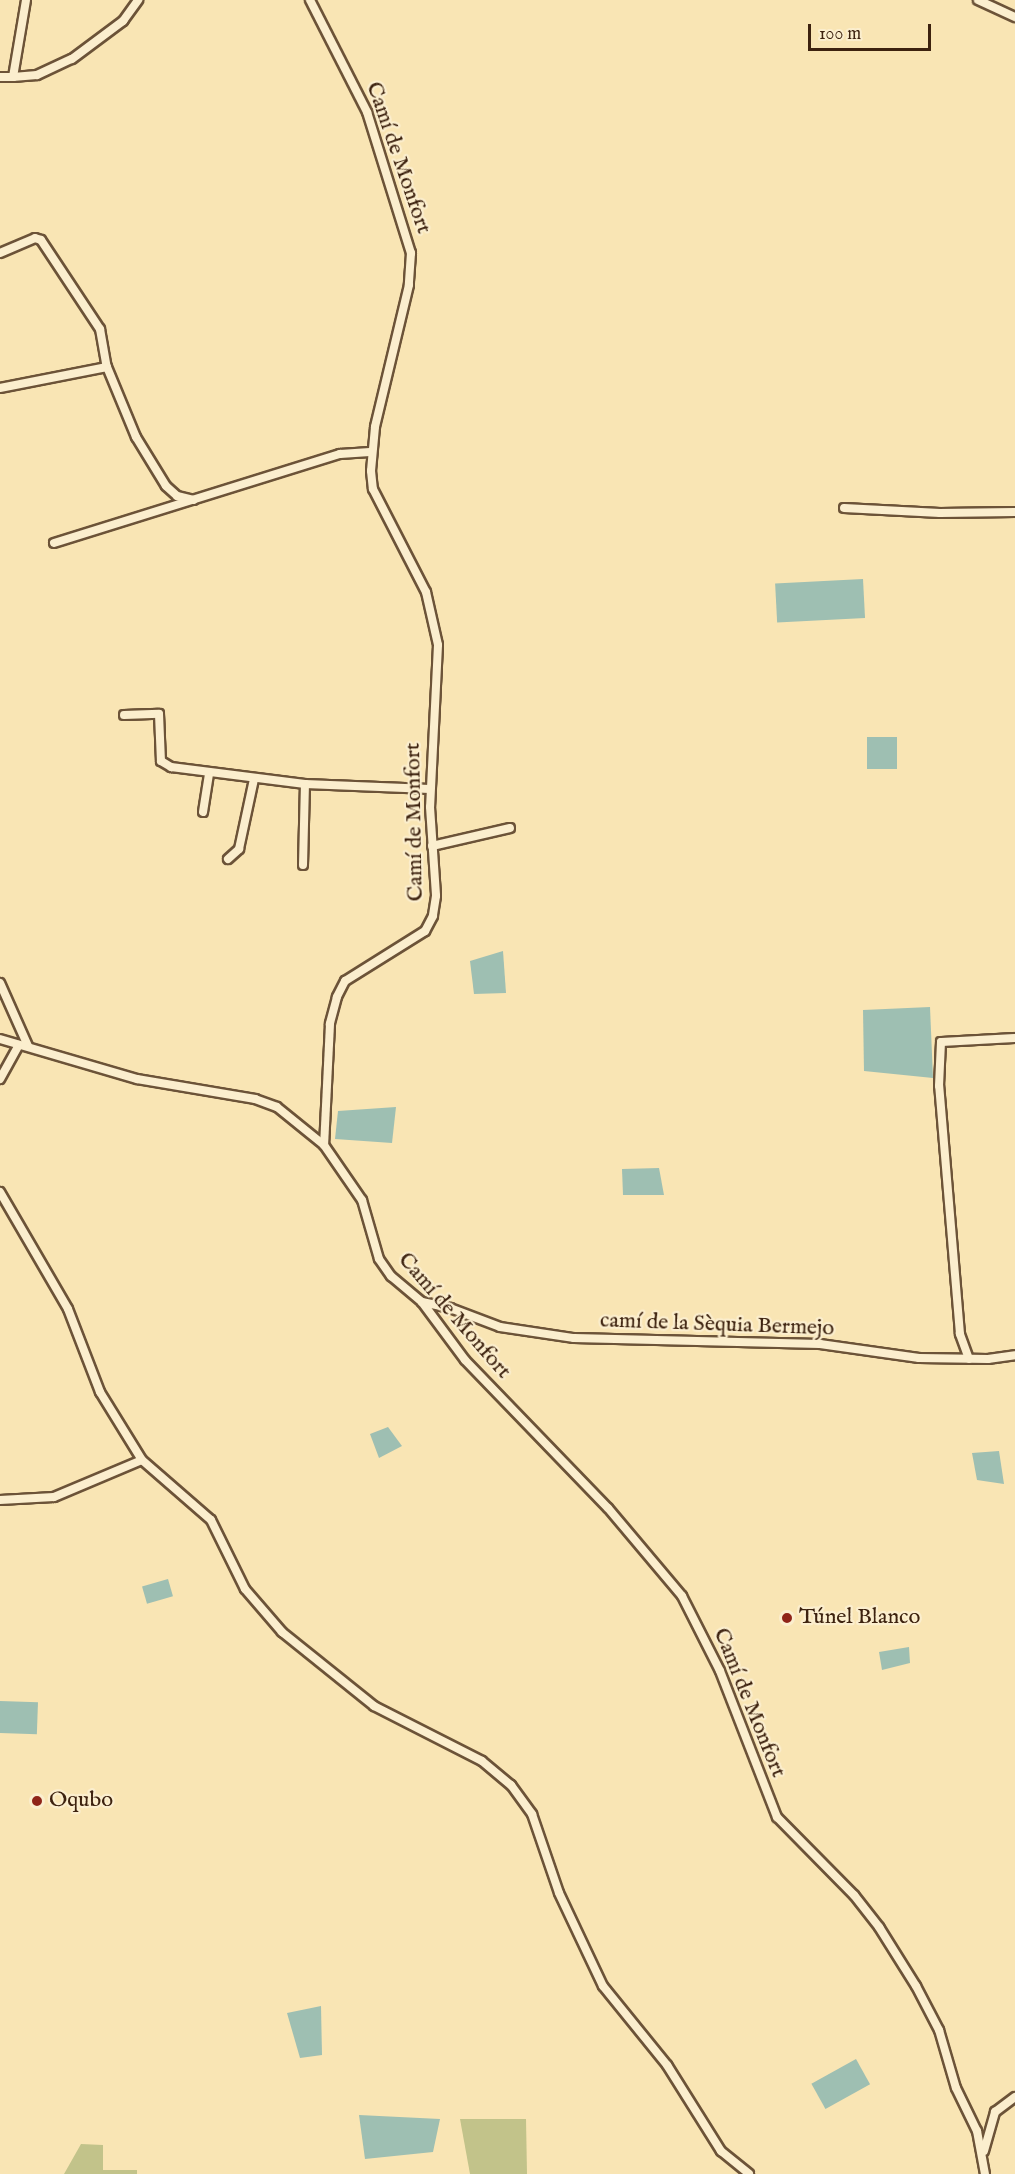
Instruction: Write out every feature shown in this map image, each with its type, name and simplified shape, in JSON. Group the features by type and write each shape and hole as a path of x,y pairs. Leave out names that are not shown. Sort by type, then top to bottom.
{"street":[{"path":"13,77 26,0"},
{"path":"0,77 37,75 72,59 123,21 138,0"},
{"name":"Camí de Monfort","path":"310,0 367,112 411,253 409,285 370,452 373,489 416,570 433,615 438,645 430,789 436,896 433,916 425,931 345,981 337,997 330,1024 324,1145 362,1200 379,1258 391,1276 422,1302 465,1360 608,1508 682,1596 720,1671 777,1817 788,1832 834,1871 896,1950 939,2030 983,2155 985,2174"},
{"path":"978,0 1015,17"},
{"path":"0,253 35,238 41,240 100,329 107,367 136,437 166,486 177,496 195,500"},
{"path":"0,388 107,367"},
{"path":"54,543 340,454 370,452"},
{"path":"844,508 940,513 1015,512"},
{"path":"124,715 159,714 161,761 171,767 305,784 430,789"},
{"path":"203,812 209,773"},
{"path":"228,859 239,849 254,779"},
{"path":"303,865 305,784"},
{"path":"432,846 510,828"},
{"path":"0,983 24,1045"},
{"path":"969,1359 960,1334 939,1086 941,1042 1015,1038"},
{"path":"0,1039 108,1072 255,1099 277,1107 324,1145"},
{"path":"0,1079 24,1045"},
{"path":"0,1192 68,1309 100,1392 142,1460 211,1520 245,1589 282,1632 374,1706 482,1761 511,1785 532,1814 559,1893 603,1986 667,2066 722,2151 749,2174"},
{"name":"camí de la Sèquia Bermejo","path":"422,1302 450,1308 500,1327 574,1338 820,1344 919,1358 969,1359 1015,1355"},
{"path":"0,1500 54,1497 142,1460"},
{"path":"983,2155 995,2112 1015,2097"}],"green space":[{"path":"460,2119 526,2119 527,2174 470,2174"},
{"path":"81,2144 103,2145 103,2170 137,2170 137,2174 64,2174"}],"shaded area":[{"path":"863,579 865,618 777,623 775,584"},
{"path":"867,737 897,737 897,769 867,769"},
{"path":"503,951 506,993 474,994 470,961"},
{"path":"930,1007 933,1078 864,1071 863,1010"},
{"path":"396,1107 392,1143 335,1139 338,1111"},
{"path":"659,1168 664,1195 623,1195 622,1169"},
{"path":"388,1427 402,1446 379,1458 370,1434"},
{"path":"999,1451 1004,1484 977,1480 972,1453"},
{"path":"168,1579 173,1596 147,1604 142,1586"},
{"path":"909,1647 910,1663 882,1670 879,1652"},
{"path":"0,1701 38,1702 37,1734 0,1733"},
{"path":"321,2006 322,2055 300,2058 287,2013"},
{"path":"856,2059 870,2084 825,2109 811,2084"},
{"path":"359,2115 440,2119 433,2152 365,2159"}],"place":[{"name":"Túnel Blanco","path":"787,1618"},
{"name":"Oqubo","path":"37,1801"}]}
